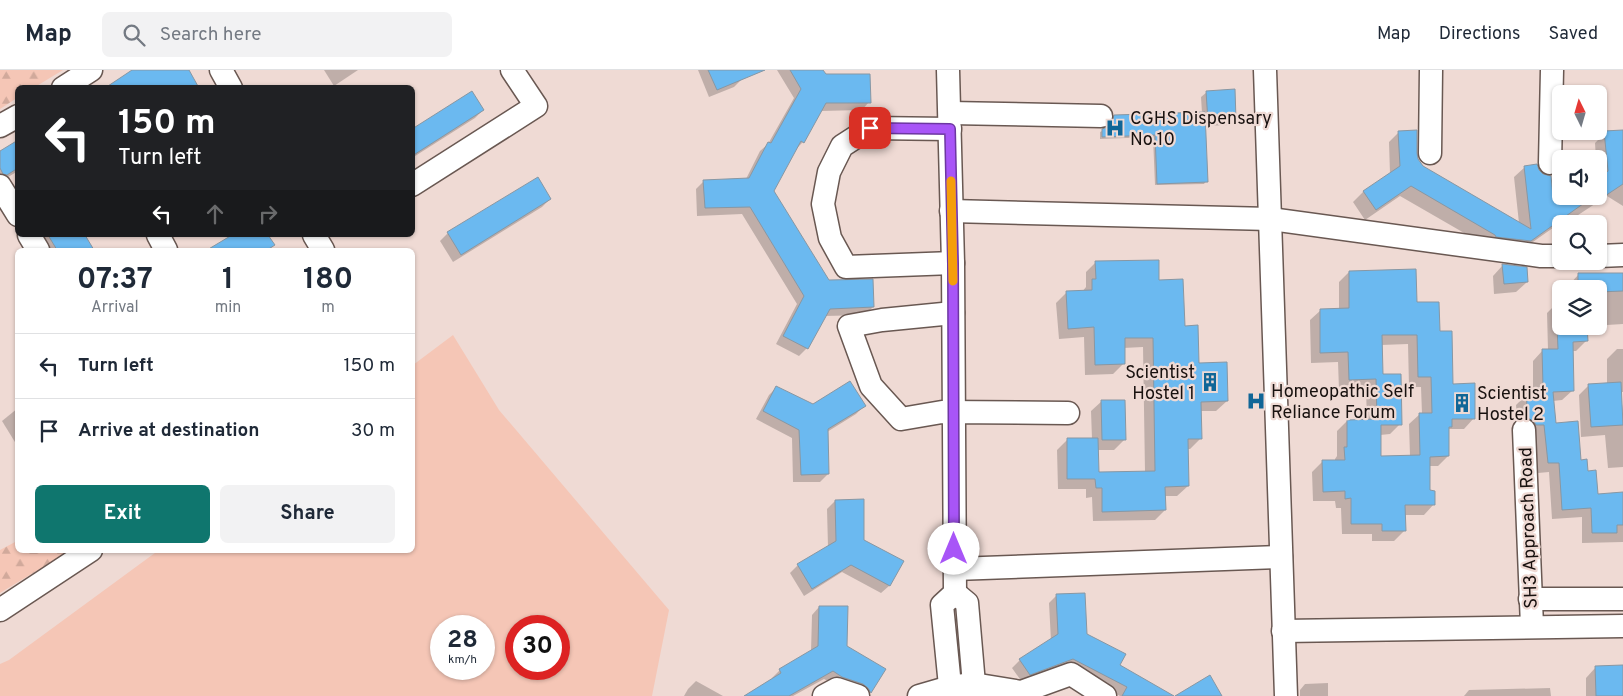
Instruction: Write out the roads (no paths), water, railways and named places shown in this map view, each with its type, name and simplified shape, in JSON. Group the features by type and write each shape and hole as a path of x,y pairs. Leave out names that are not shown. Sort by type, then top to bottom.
{"street":[{"path":"221,70 229,85"},
{"path":"415,183 536,106 512,70"},
{"path":"1265,70 1286,696"},
{"path":"1430,70 1430,152"},
{"path":"1550,163 1552,70"},
{"path":"943,71 950,121 953,264 955,593 942,605 950,692"},
{"path":"953,264 846,267 830,238 823,204 829,172 842,146 870,128 950,121 1101,116"},
{"path":"0,126 15,118"},
{"path":"0,186 15,210"},
{"path":"951,211 1270,220 1552,256"},
{"path":"30,237 37,248"},
{"path":"1607,256 1623,255"},
{"path":"953,313 882,320 849,326 871,386 901,419 942,412 1068,413"},
{"name":"SH3 Approach Road","path":"1524,430 1532,626"},
{"path":"0,610 86,553"},
{"path":"955,569 1281,557"},
{"path":"955,593 967,602 974,690"},
{"path":"1530,600 1623,599"},
{"path":"1284,631 1623,626"},
{"path":"919,696 974,690 1021,694 1071,674 1105,696"},
{"path":"824,696 837,688 858,696"}],"place":[{"name":"CGHS Dispensary No.10","path":"1115,128"},
{"name":"Scientist Hostel 1","path":"1210,382"},
{"name":"Homeopathic Self Reliance Forum","path":"1256,401"},
{"name":"Scientist Hostel 2","path":"1462,403"}]}
